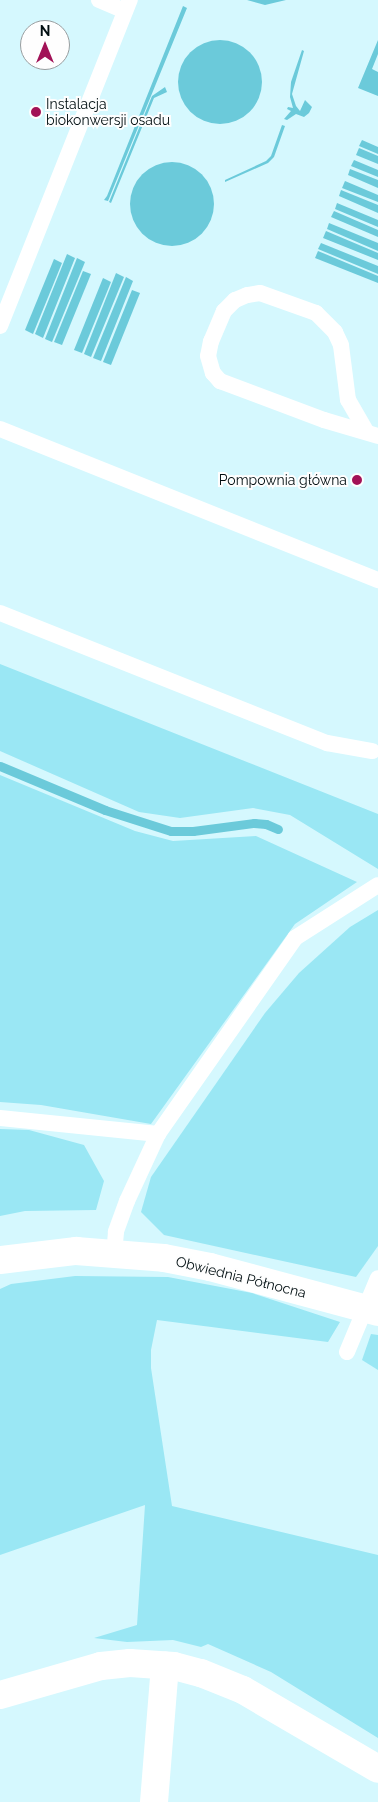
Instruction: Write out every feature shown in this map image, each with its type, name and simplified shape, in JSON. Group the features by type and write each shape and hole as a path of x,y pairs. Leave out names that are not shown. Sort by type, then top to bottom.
{"street":[{"name":"Obwiednia Północna","path":"4,1261 76,1251 164,1258 210,1267 371,1311"},
{"path":"0,1695 102,1666 130,1663 165,1665 201,1673 243,1690 378,1769"},
{"path":"154,1802 165,1665"}],"lane":[{"path":"0,326 128,6 99,0"},
{"path":"260,293 316,313 335,332 341,345 348,400 372,433 324,420 220,381 212,373 208,356 211,341 224,311 235,300 247,295 260,293"},
{"path":"0,429 378,580"},
{"path":"0,613 327,743 372,751"},
{"path":"114,1253 116,1232 127,1201 158,1134 295,938 378,885"},
{"path":"0,1118 158,1134"},
{"path":"347,1352 371,1311 378,1278"}],"shaded area":[{"path":"247,0 286,0 265,5"},
{"path":"183,6 187,8 108,201 104,200 107,196"},
{"path":"212,40 228,40 244,47 255,58 262,74 259,98 250,112 244,117 228,124 212,124 196,117 185,106 178,90 178,74 185,58 196,47"},
{"path":"378,40 378,54 372,69 378,72 378,96 358,88"},
{"path":"302,50 304,51 292,94 300,111 305,100 312,107 304,117 296,114 287,120 284,119 291,111 287,109 288,107 293,108 290,97 291,82"},
{"path":"165,87 167,92 154,98 111,203 109,202 152,96"},
{"path":"282,125 285,126 274,157 268,163 225,182 225,180 266,161 271,156"},
{"path":"362,140 378,147 378,154 359,146"},
{"path":"359,148 378,156 378,164 356,155"},
{"path":"354,160 378,170 378,177 351,166"},
{"path":"164,162 180,162 196,169 207,180 214,196 211,220 202,234 196,239 180,246 164,246 148,239 137,228 130,212 130,196 137,180 148,169"},
{"path":"350,169 378,180 378,188 348,175"},
{"path":"345,181 378,195 378,202 342,188"},
{"path":"341,190 378,205 378,213 339,196"},
{"path":"337,203 378,220 378,227 335,209"},
{"path":"334,211 378,230 378,237 331,217"},
{"path":"329,223 378,243 378,251 327,229"},
{"path":"326,231 378,253 378,260 323,238"},
{"path":"321,243 378,266 378,274 318,249"},
{"path":"318,251 378,276 378,283 315,258"},
{"path":"67,254 75,258 43,338 35,334"},
{"path":"77,258 85,262 52,342 45,339"},
{"path":"54,259 62,263 33,334 25,330"},
{"path":"83,271 91,274 62,345 54,342"},
{"path":"116,273 124,277 91,357 84,354"},
{"path":"126,277 133,281 101,361 93,358"},
{"path":"103,278 111,282 82,353 74,350"},
{"path":"132,290 140,293 111,365 103,362"},
{"path":"0,664 378,814 378,869 290,815 253,808 180,818 139,812 0,751"},
{"path":"0,775 135,831 173,841 256,836 357,882 295,924 151,1124 41,1105 0,1102"},
{"path":"378,910 378,1246 356,1277 164,1235 141,1212 151,1177 265,1013 299,973 350,927"},
{"path":"0,1129 29,1130 84,1145 104,1181 96,1210 25,1211 0,1216"},
{"path":"75,1276 168,1277 252,1293 340,1322 328,1342 157,1320 151,1350 151,1368 172,1506 378,1555 378,1738 271,1672 208,1644 201,1647 173,1640 127,1642 94,1638 137,1625 145,1505 0,1555 0,1289 11,1284"},
{"path":"371,1334 378,1335 378,1370 362,1360"}],"waterway":[{"path":"0,766 105,810 171,831 193,831 254,823 266,824 278,829"}],"place":[{"name":"Instalacja biokonwersji osadu","path":"36,112"},
{"name":"Pompownia główna","path":"357,480"}]}
